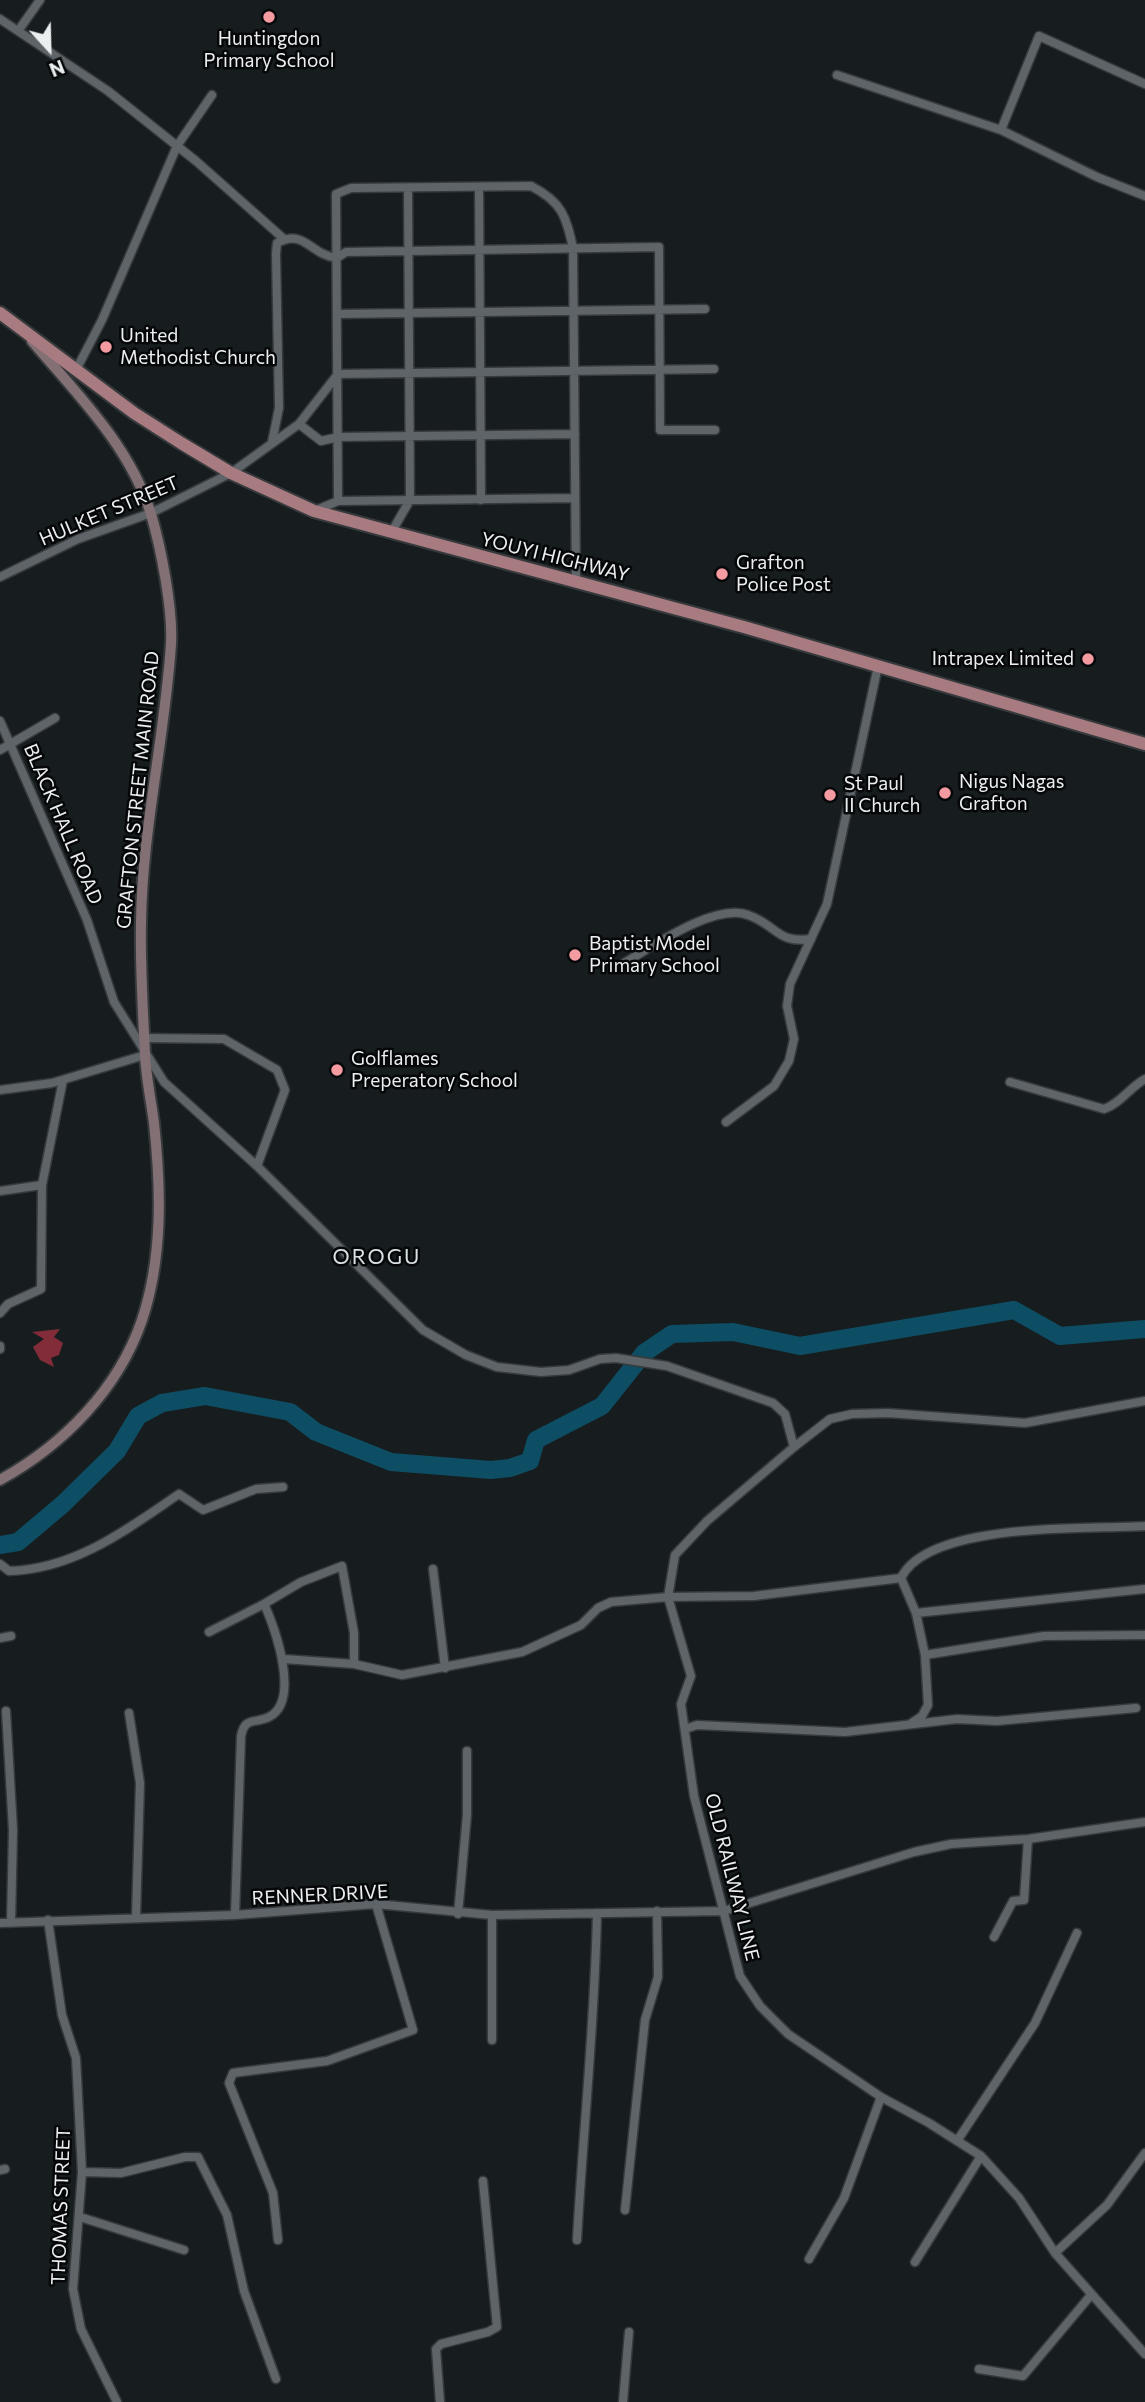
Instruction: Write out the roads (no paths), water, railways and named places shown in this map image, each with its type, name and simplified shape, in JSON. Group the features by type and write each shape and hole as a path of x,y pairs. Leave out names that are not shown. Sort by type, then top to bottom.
{"main road":[{"name":"YOUYI HIGHWAY","path":"0,313 134,413 230,472 314,511 878,666 1145,744"}],"street":[{"path":"18,31 40,0"},
{"path":"0,19 108,91 177,146 284,239"},
{"path":"1001,130 1039,36 1145,84"},
{"path":"837,75 1001,130 1097,177 1145,196"},
{"path":"76,370 102,320 177,146 212,95"},
{"path":"338,501 336,194 351,188 531,186 551,196 567,218 573,248 576,582"},
{"path":"479,187 481,500"},
{"path":"391,533 410,500 408,189"},
{"path":"272,442 279,408 277,243 296,236 317,251 337,258"},
{"path":"337,258 346,252 659,247 660,430 715,430"},
{"path":"337,313 705,309"},
{"name":"GRAFTON STREET MAIN ROAD","path":"0,1480 26,1465 71,1429 121,1368 141,1323 157,1269 158,1230 154,1126 145,1055 141,920 171,641 162,562 151,513 118,446 28,336"},
{"path":"338,374 714,369"},
{"name":"HULKET STREET","path":"0,577 78,539 151,513 230,472 299,424 338,374"},
{"path":"299,424 321,441 338,437 575,434"},
{"path":"314,511 338,501 575,498"},
{"path":"726,1122 766,1093 782,1076 794,1039 788,1006 790,984 827,904 878,666"},
{"path":"0,750 55,718"},
{"name":"BLACK HALL ROAD","path":"0,721 87,920 114,1002 145,1055 164,1082 257,1166 423,1329 466,1355 496,1367 541,1372 569,1370 600,1359 616,1358 667,1366 773,1404 785,1414 794,1447"},
{"path":"619,966 675,934 728,912 736,911 754,917 786,940 811,939"},
{"path":"145,1038 224,1039 277,1070 285,1090 257,1166"},
{"path":"0,1090 63,1080 145,1055"},
{"path":"1010,1082 1104,1109 1113,1106 1133,1085 1145,1079"},
{"path":"0,1313 8,1304 41,1289 42,1185 63,1080"},
{"path":"0,1191 42,1185"},
{"name":"OLD RAILWAY LINE","path":"1145,1401 1025,1423 888,1413 852,1414 830,1419 707,1521 675,1555 668,1597 691,1676 681,1704 694,1796 740,1976 760,2006 788,2034 881,2097 981,2156 1019,2198 1055,2253 1145,2354"},
{"path":"0,1564 9,1572 62,1564 136,1524 179,1494 204,1510 256,1489 283,1488"},
{"path":"908,1725 922,1716 928,1705 925,1655 916,1613 901,1578 906,1567 956,1540 1083,1527 1145,1525"},
{"path":"209,1632 301,1582 342,1566 352,1620 354,1664"},
{"path":"433,1569 445,1668"},
{"path":"284,1659 354,1664 402,1675 522,1652 581,1625 598,1608 611,1602 668,1597 754,1597 901,1578"},
{"path":"916,1613 1145,1589"},
{"path":"235,1915 243,1726 249,1720 271,1717 278,1709 284,1659 264,1604"},
{"path":"925,1655 1044,1636 1145,1635"},
{"path":"0,1638 11,1636"},
{"path":"685,1729 697,1725 845,1732 957,1719 1036,1719 1136,1708"},
{"path":"6,1711 13,1830 10,1923"},
{"path":"129,1713 140,1783 136,1917"},
{"path":"458,1914 467,1815 467,1751"},
{"name":"RENNER DRIVE","path":"0,1923 235,1915 376,1904 458,1914 492,1915 724,1910 914,1852 951,1844 1028,1839 1145,1822"},
{"path":"994,1937 1013,1901 1024,1900 1028,1839"},
{"path":"278,2240 273,2193 229,2083 233,2073 327,2061 413,2030 376,1904"},
{"path":"625,2210 645,2020 658,1977 657,1911"},
{"path":"577,2240 584,2098 596,1984 597,1913"},
{"path":"492,1915 492,2040"},
{"name":"THOMAS STREET","path":"48,1920 62,2015 76,2058 82,2172 73,2290 75,2306 80,2329 117,2402"},
{"path":"957,2141 1035,2023 1077,1933"},
{"path":"809,2259 844,2198 881,2097"},
{"path":"1055,2253 1107,2205 1145,2153"},
{"path":"915,2262 981,2156"},
{"path":"82,2172 121,2173 185,2157 198,2157 227,2215 244,2291 276,2379"},
{"path":"440,2402 436,2349 441,2344 488,2332 497,2327 483,2181"},
{"path":"80,2217 184,2250"},
{"path":"979,2369 1009,2376 1023,2376 1091,2295"},
{"path":"623,2402 629,2332"}],"waterway":[{"path":"0,1545 18,1542 63,1504 117,1451 138,1416 162,1403 205,1396 290,1412 316,1432 391,1462 491,1470 510,1468 530,1461 536,1440 602,1406 644,1353 672,1334 733,1332 800,1346 1014,1310 1060,1336 1145,1329"}],"place":[{"name":"Huntingdon Primary School","path":"269,17"},
{"name":"United Methodist Church","path":"106,347"},
{"name":"Grafton Police Post","path":"722,574"},
{"name":"Intrapex Limited","path":"1088,659"},
{"name":"Nigus Nagas Grafton","path":"945,793"},
{"name":"St Paul II Church","path":"830,795"},
{"name":"Baptist Model Primary School","path":"575,955"},
{"name":"Golflames Preperatory School","path":"337,1070"}],"district":[{"name":"OROGU","path":"377,1257"}]}
